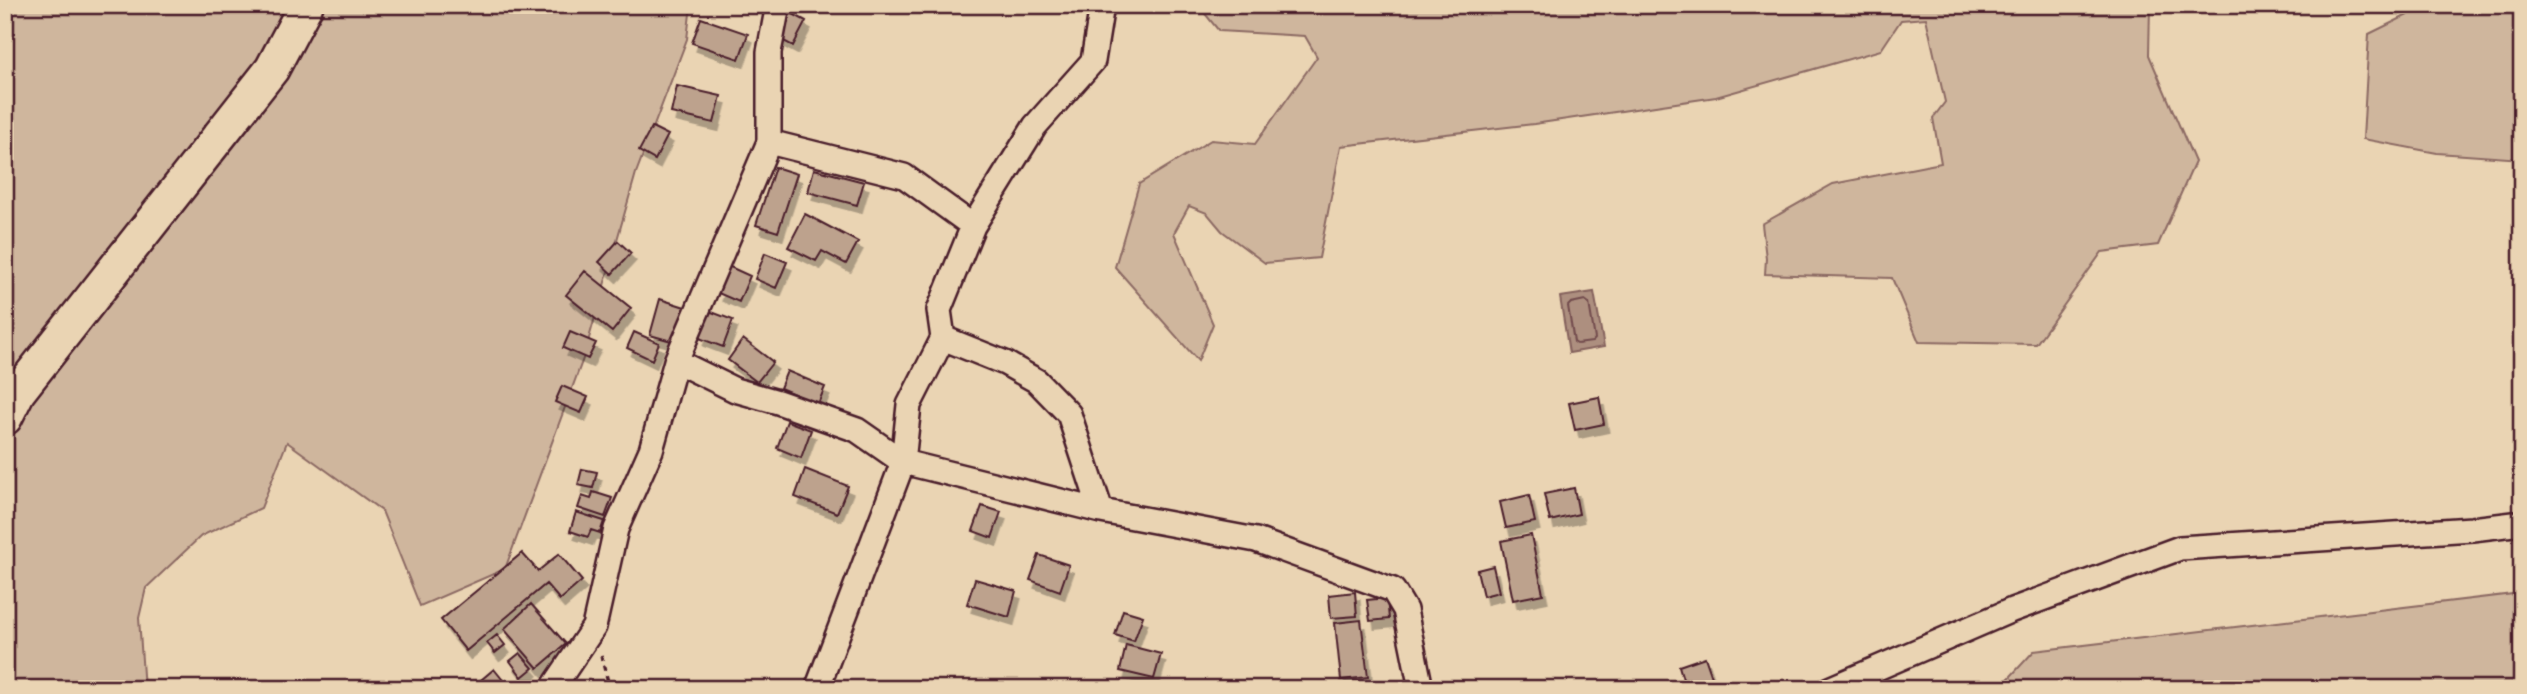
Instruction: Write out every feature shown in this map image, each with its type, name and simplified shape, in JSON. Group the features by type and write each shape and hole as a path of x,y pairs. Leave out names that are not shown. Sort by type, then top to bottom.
{"street":[{"path":"5,418 18,392 272,69 306,5"},
{"path":"552,689 594,627 616,529 651,450 676,361 769,142 769,52 778,5"},
{"path":"817,689 903,462 909,405 943,338 939,310 972,226 1035,126 1093,61 1102,5"},
{"path":"769,142 904,176 972,226"},
{"path":"943,338 1005,363 1037,381 1069,414 1101,511"},
{"path":"676,361 735,390 857,430 903,462 1101,511 1256,540 1393,590 1405,610 1421,689"},
{"path":"1829,689 2012,610 2180,548 2472,529 2522,523"}],"path":[{"path":"594,627 610,689"}],"shaded area":[{"path":"5,5 691,5 687,39 636,173 584,356 505,569 420,606 382,511 287,442 261,508 201,536 146,588 139,618 144,689 5,689"},
{"path":"1198,5 2150,5 2149,55 2195,162 2158,245 2102,252 2036,344 1919,342 1892,278 1765,274 1762,224 1833,184 1941,163 1933,118 1945,102 1926,18 1901,20 1881,50 1716,97 1534,124 1341,146 1319,258 1265,263 1222,231 1207,213 1189,206 1174,233 1213,324 1198,361 1115,267 1139,184 1211,140 1255,144 1317,57 1305,36 1219,31"},
{"path":"2428,5 2522,5 2522,159 2437,153 2363,139 2369,34"},
{"path":"2522,593 2522,689 1999,689 2034,651"}],"water":[{"path":"1594,292 1604,347 1569,353 1560,297"}],"building":[{"path":"791,13 806,21 793,46 778,38"},
{"path":"701,18 748,34 739,59 692,43"},
{"path":"677,86 721,96 714,123 671,113"},
{"path":"652,127 668,135 655,160 639,151"},
{"path":"775,167 797,174 778,232 756,225"},
{"path":"814,169 864,182 857,205 808,192"},
{"path":"805,214 858,242 846,264 822,251 816,261 788,247"},
{"path":"618,241 631,253 612,274 599,262"},
{"path":"765,253 787,262 776,288 755,279"},
{"path":"728,266 750,276 739,302 718,293"},
{"path":"585,271 631,308 612,332 566,295"},
{"path":"660,299 685,307 675,342 650,335"},
{"path":"709,311 733,320 723,347 699,338"},
{"path":"570,332 596,343 588,359 563,348"},
{"path":"634,332 659,343 652,360 627,348"},
{"path":"743,339 773,362 757,382 728,360"},
{"path":"787,371 825,387 818,404 780,388"},
{"path":"562,386 588,397 581,413 555,402"},
{"path":"1599,397 1604,424 1575,430 1569,403"},
{"path":"787,421 811,430 801,458 777,448"},
{"path":"582,469 597,472 593,488 578,485"},
{"path":"805,469 848,486 837,513 795,497"},
{"path":"1574,488 1579,514 1550,521 1544,494"},
{"path":"593,492 612,498 605,517 578,508 582,496 591,499"},
{"path":"1529,495 1535,522 1506,528 1500,502"},
{"path":"982,506 1001,512 992,538 973,531"},
{"path":"576,512 604,521 600,533 591,530 588,537 570,531"},
{"path":"1531,535 1543,594 1513,600 1501,541"},
{"path":"522,553 538,571 559,554 582,581 560,600 546,584 466,651 441,620"},
{"path":"1039,555 1069,565 1060,591 1030,580"},
{"path":"1493,566 1499,592 1483,596 1477,570"},
{"path":"975,579 1016,591 1009,617 967,604"},
{"path":"1355,592 1357,616 1331,618 1329,595"},
{"path":"1387,598 1389,619 1370,621 1367,600"},
{"path":"531,604 566,644 538,668 504,629"},
{"path":"1123,610 1143,616 1134,641 1115,635"},
{"path":"1361,620 1368,677 1341,680 1335,623"},
{"path":"497,635 505,645 495,653 487,643"},
{"path":"1126,645 1161,654 1154,679 1120,671"},
{"path":"520,653 533,668 522,677 510,661"},
{"path":"1705,657 1716,689 1686,689 1679,666"},
{"path":"494,669 510,689 488,689 481,680"}]}
